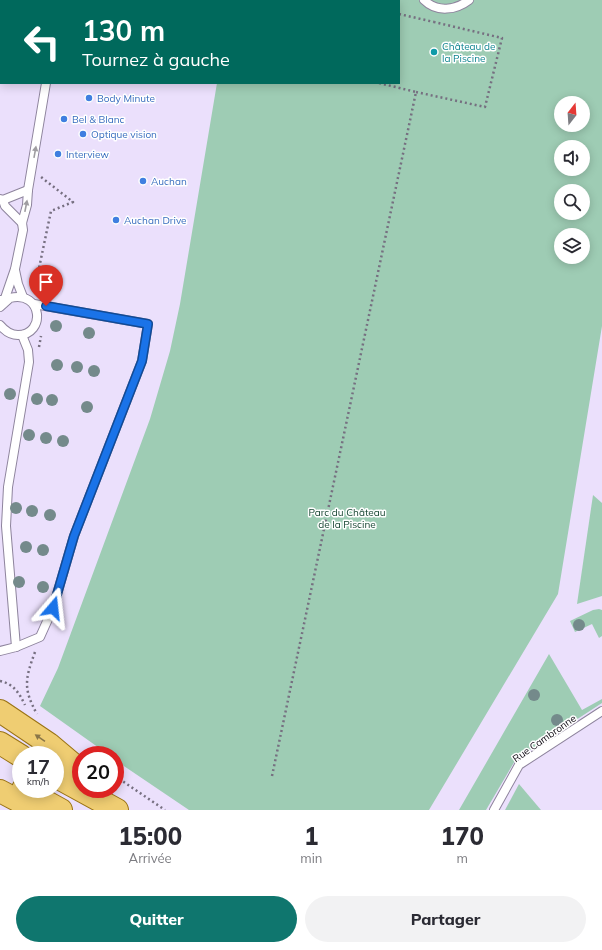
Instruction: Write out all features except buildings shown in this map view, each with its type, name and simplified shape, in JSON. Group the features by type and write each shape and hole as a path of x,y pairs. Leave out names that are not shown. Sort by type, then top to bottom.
{"main road":[{"path":"2,711 49,744 72,763"},
{"path":"0,743 12,750"},
{"path":"0,756 12,759"},
{"path":"0,776 12,783"},
{"path":"64,781 117,810"},
{"path":"0,790 35,810"},
{"path":"40,798 62,810"},
{"path":"116,798 131,810"}],"lane":[{"path":"424,0 437,8 448,9 459,7 469,0"},
{"path":"1,303 15,269 23,230 22,222 27,205 28,190 46,84"},
{"path":"22,222 5,206 1,200 28,190"},
{"path":"0,651 16,647 40,637 53,608 74,536 142,361 148,324 34,304 23,297 18,284 15,269"},
{"path":"1,303 10,298 23,297"},
{"path":"0,325 9,334 22,335 33,329 36,323 37,310 34,304"},
{"path":"16,647 6,526 8,487 29,362 28,350 22,335"},
{"name":"Rue Cambronne","path":"494,810 519,765 602,711"}],"path":[{"path":"434,22 437,8"},
{"path":"383,84 485,107 502,38 400,14"},
{"path":"272,776 416,92"},
{"path":"38,174 73,202 51,211 34,292 48,293 39,350"},
{"path":"38,714 27,692 27,684 29,667 40,637"},
{"path":"0,681 5,682"},
{"path":"124,782 165,810"}],"green space":[{"name":"Parc du Château de la Piscine","path":"400,0 602,0 602,326 558,594 429,810 189,810 124,766 124,746 96,746 40,706 58,668 150,419 170,351 180,304 217,84 400,84"},
{"path":"593,495 602,503 602,596 577,604"},
{"path":"593,610 602,610 602,636 599,638 592,624 575,632 570,621"},
{"path":"549,654 582,710 602,699 602,703 516,759 486,810 459,810"},
{"path":"519,784 541,810 505,810"}],"place":[{"name":"Château de la Piscine","path":"434,52"},
{"name":"Body Minute","path":"89,98"},
{"name":"Bel & Blanc","path":"64,119"},
{"name":"Optique vision","path":"83,134"},
{"name":"Interview","path":"58,154"},
{"name":"Auchan","path":"143,181"},
{"name":"Auchan Drive","path":"116,220"}],"route":[{"path":"46,306 148,324 142,361 74,536 53,608"}]}
